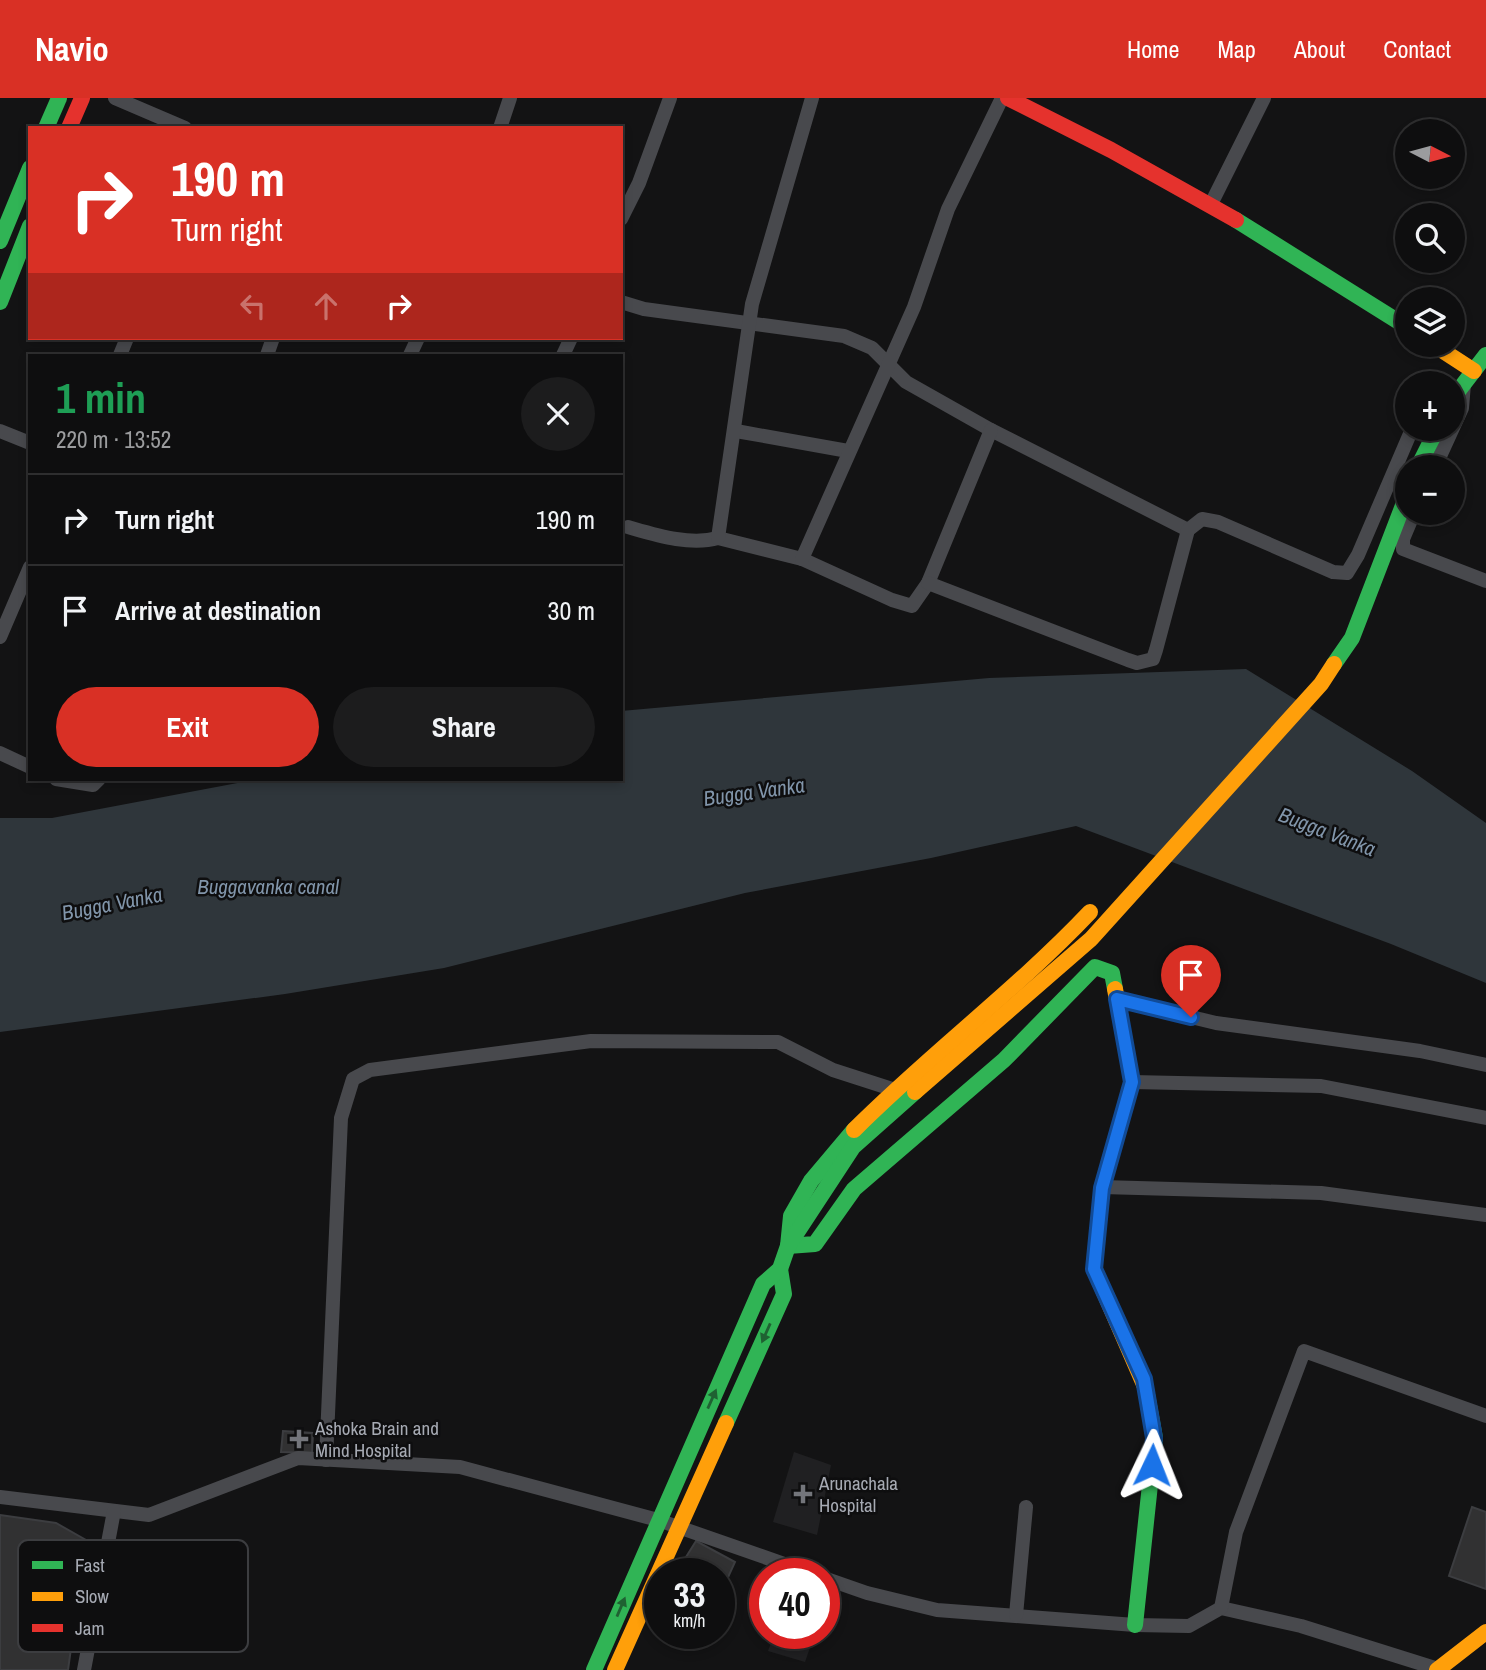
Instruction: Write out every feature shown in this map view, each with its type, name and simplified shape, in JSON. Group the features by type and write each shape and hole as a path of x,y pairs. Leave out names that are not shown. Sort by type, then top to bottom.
{"main road":[{"path":"47,126 59,98"},
{"path":"70,126 82,98"},
{"path":"1005,98 1111,147 1292,250 1395,319"},
{"path":"0,241 28,173"},
{"path":"0,302 28,231"},
{"path":"1447,357 1469,378 1486,355"},
{"path":"615,1670 784,1293 780,1269 788,1246 853,1147 1091,939 1321,684 1352,638 1395,525"},
{"path":"788,1246 785,1233 797,1203 848,1133 1029,975 1090,912"},
{"path":"788,1246 815,1244 854,1189 1004,1060 1095,967 1112,973 1132,1082 1102,1188 1094,1269 1144,1379 1154,1438 1135,1625"},
{"path":"594,1670 763,1284 780,1269"},
{"path":"1437,1670 1486,1632"}],"street":[{"path":"115,98 180,126"},
{"path":"501,126 510,98"},
{"path":"623,215 639,183 670,98"},
{"path":"719,538 752,303 812,98"},
{"path":"802,559 914,307 948,209 1005,98"},
{"path":"1211,204 1264,98"},
{"path":"623,303 644,309 845,336 872,348 906,382 991,430 1188,530"},
{"path":"1440,455 1462,408 1469,378"},
{"path":"628,527 662,537 706,542 719,538 802,559 892,600 912,606 928,583 991,430"},
{"path":"0,431 28,442"},
{"path":"736,431 848,451"},
{"path":"928,583 1128,660 1147,662 1153,659 1156,650 1188,530 1202,519 1218,522 1333,572 1341,575 1347,573 1358,555 1407,441"},
{"path":"1408,525 1402,539 1403,549 1486,581"},
{"path":"0,636 28,571"},
{"path":"0,753 28,766"},
{"path":"68,781 93,785 97,781"},
{"path":"1117,999 1216,1023 1420,1051 1486,1065"},
{"path":"326,1460 341,1118 353,1079 370,1070 591,1041 778,1042 833,1070 895,1090"},
{"path":"1132,1082 1321,1086 1486,1118"},
{"path":"1102,1188 1321,1193 1486,1215"},
{"path":"1221,1608 1236,1532 1304,1351 1486,1416"},
{"path":"0,1497 149,1515 298,1458 460,1468 658,1520 767,1558"},
{"path":"1016,1615 1026,1507"},
{"path":"109,1540 114,1511"},
{"path":"840,1584 937,1610 1135,1625 1189,1626 1221,1608 1301,1626 1437,1670"},
{"path":"84,1670 87,1652"}],"shaded area":[{"name":"Arunachala Hospital","path":"794,1452 831,1465 817,1535 773,1522"},
{"path":"769,1649 809,1649 805,1662 768,1651"}],"water":[{"name":"Buggavanka canal","path":"1246,669 1412,771 1486,823 1486,983 1391,944 1076,826 931,858 745,893 444,968 285,994 0,1032 0,818 52,818 248,781 623,781 623,711 989,678"}],"building":[{"path":"283,1431 313,1433 312,1453 281,1452"},
{"path":"1472,1507 1486,1512 1486,1589 1449,1576"},
{"path":"0,1515 56,1523 86,1540 18,1540 18,1652 70,1652 68,1670 0,1670"},
{"path":"696,1541 728,1558 685,1558"}],"traffic: fast":[{"path":"47,126 59,98"},
{"path":"0,241 28,173"},
{"path":"1236,220 1395,319"},
{"path":"0,302 28,231"},
{"path":"1465,382 1486,355"},
{"path":"1424,455 1431,441"},
{"path":"1334,664 1352,638 1395,525"},
{"path":"854,1130 811,1181 791,1216 788,1246 815,1244 854,1189 1004,1060 1095,967 1112,973 1115,989"},
{"path":"594,1670 763,1284 780,1269 788,1246 853,1147 915,1092"},
{"path":"726,1423 784,1294 780,1269"},
{"path":"1135,1625 1155,1438 1146,1389"}],"traffic: slow":[{"path":"1452,357 1474,371"},
{"path":"915,1092 1091,939 1321,684 1334,664"},
{"path":"854,1130 1033,968 1090,912"},
{"path":"1115,989 1132,1082 1102,1187 1094,1269 1146,1389"},
{"path":"615,1670 726,1423"},
{"path":"1437,1670 1486,1632"}],"traffic: jam":[{"path":"70,126 82,98"},
{"path":"1008,98 1111,150 1236,220"}],"place":[{"name":"Ashoka Brain and Mind Hospital","path":"299,1439"},
{"name":"Arunachala Hospital","path":"803,1494"}],"route":[{"path":"1152,1465 1154,1438 1144,1379 1094,1269 1102,1188 1132,1082 1117,999 1191,1017"}],"water label":[{"name":"Bugga Vanka","path":"754,792"},
{"name":"Bugga Vanka","path":"1327,832"},
{"name":"Bugga Vanka","path":"112,904"}]}
